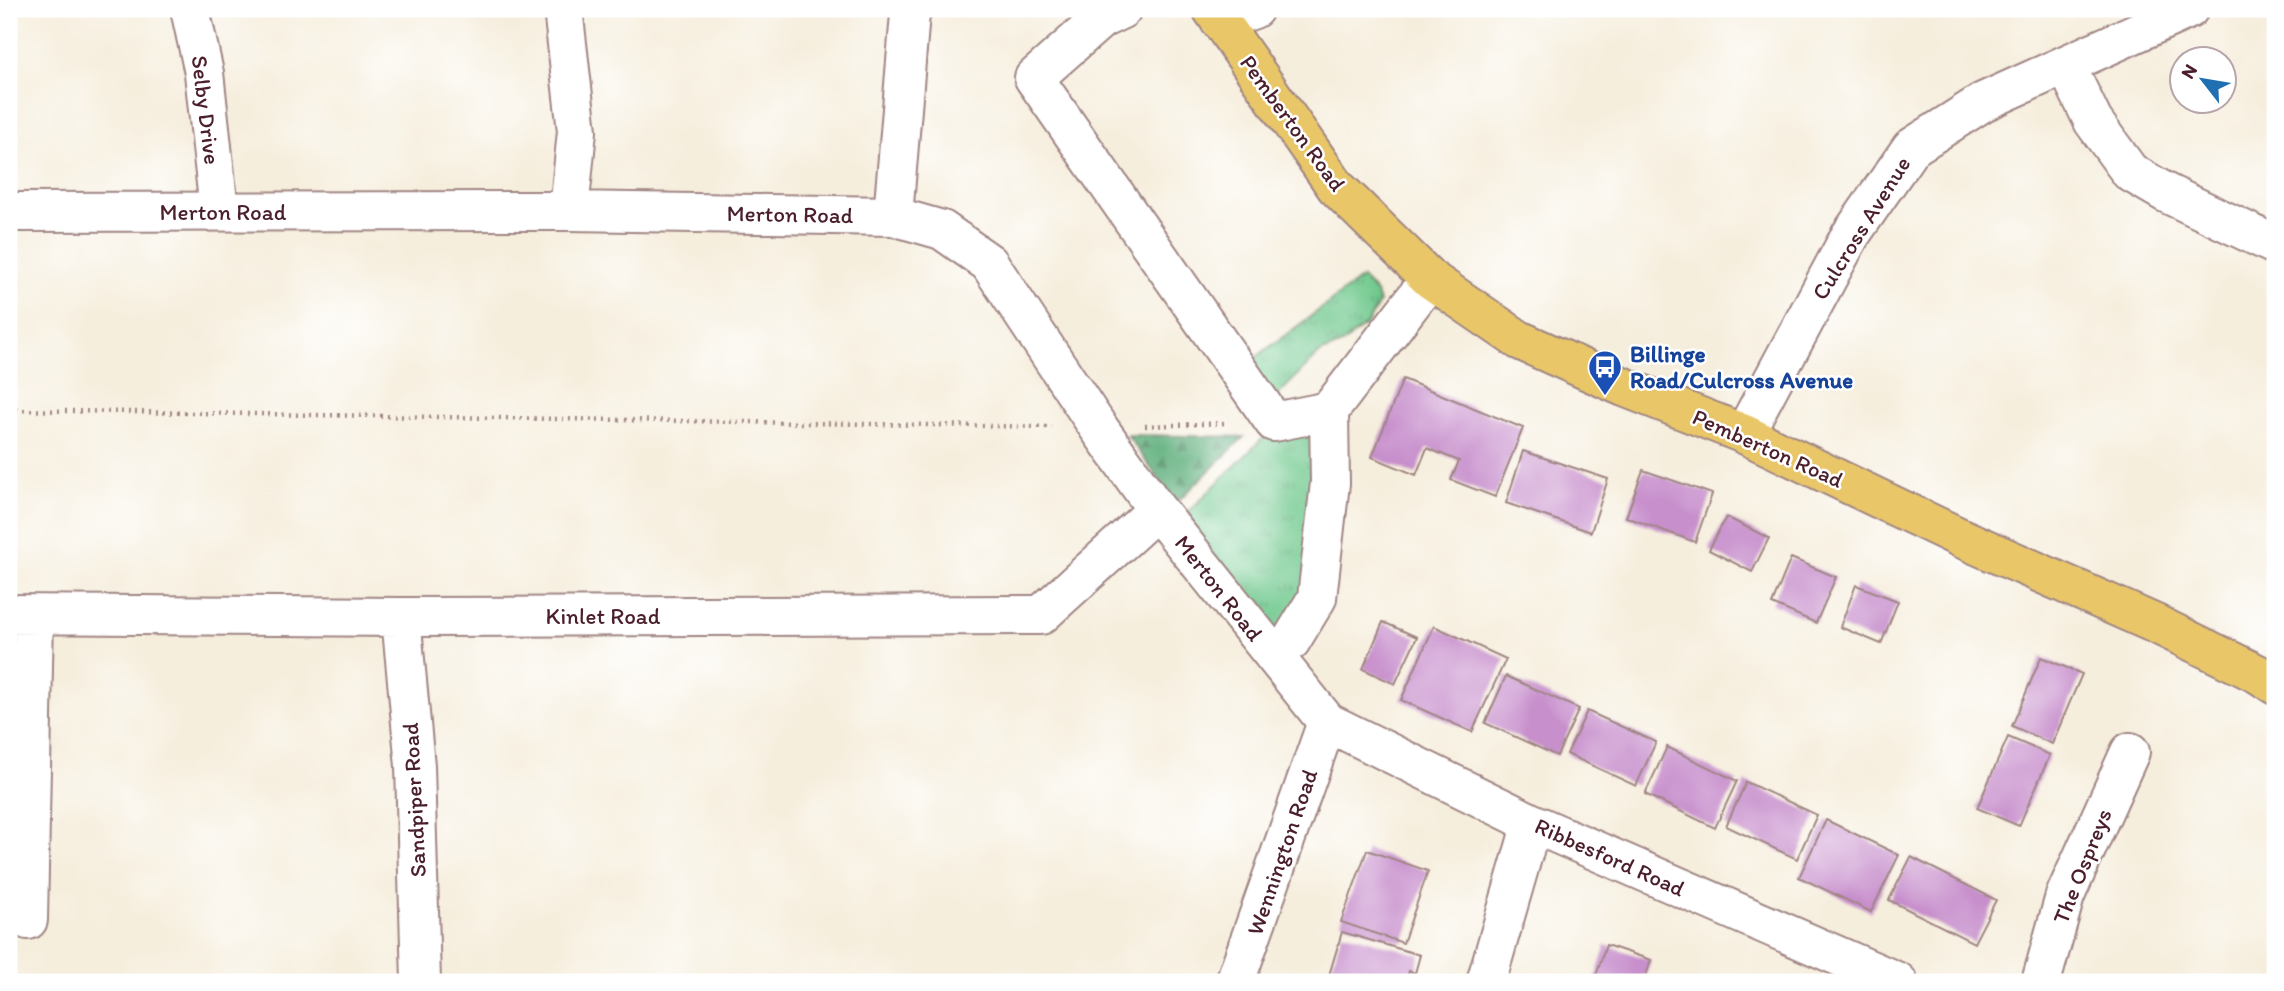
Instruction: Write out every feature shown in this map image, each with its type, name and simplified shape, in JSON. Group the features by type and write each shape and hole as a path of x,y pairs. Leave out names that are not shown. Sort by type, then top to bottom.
{"main road":[{"name":"Pemberton Road","path":"1229,13 1336,187 1430,279 1519,341 1624,387 1744,434 1961,538 2158,625 2275,685"}],"street":[{"name":"Selby Drive","path":"190,9 204,73 219,211"},
{"path":"563,9 577,131 569,211"},
{"path":"893,216 910,14 913,9"},
{"path":"1122,9 1101,19 1034,78 1274,422 1329,411"},
{"name":"Culcross Avenue","path":"1744,434 1850,236 1911,148 1983,102 2189,9"},
{"path":"2066,65 2093,121 2130,172 2166,193 2275,244"},
{"name":"Merton Road","path":"9,212 569,211 893,216 942,230 989,263 1098,427 1157,510 1327,722"},
{"path":"1291,642 1317,598 1330,483 1329,411 1430,279"},
{"name":"Kinlet Road","path":"21,615 1041,615 1157,510"},
{"path":"21,615 28,920"},
{"name":"Sandpiper Road","path":"401,617 415,766 421,982"},
{"name":"Ribbesford Road","path":"1327,722 1459,789 1898,982"},
{"name":"Wennington Road","path":"1236,982 1327,722"},
{"name":"The Ospreys","path":"2041,982 2065,895 2130,752"},
{"path":"1486,982 1532,822"}],"path":[{"path":"9,410 1098,427 1274,422"}],"green space":[{"path":"1362,278 1376,293 1379,303 1367,324 1342,344 1320,353 1276,397 1247,364"},
{"path":"1329,411 1309,592 1264,645 1185,515 1264,437"},
{"path":"1127,435 1244,437 1176,503"}],"building":[{"path":"1403,379 1523,428 1495,497 1451,480 1459,461 1427,448 1416,475 1372,457"},
{"path":"1523,451 1608,479 1591,532 1506,503"},
{"path":"1643,470 1712,494 1695,542 1626,517"},
{"path":"1726,517 1769,538 1752,572 1709,550"},
{"path":"1791,558 1836,577 1816,623 1772,604"},
{"path":"1856,585 1898,601 1881,644 1840,627"},
{"path":"1383,622 1417,637 1395,684 1363,669"},
{"path":"1434,626 1506,659 1472,732 1401,700"},
{"path":"2041,657 2082,674 2052,744 2012,726"},
{"path":"1506,676 1579,709 1557,756 1485,723"},
{"path":"1587,711 1656,742 1636,786 1567,754"},
{"path":"2008,737 2050,755 2019,826 1977,808"},
{"path":"1667,747 1737,781 1715,828 1645,794"},
{"path":"1746,782 1817,815 1797,859 1726,826"},
{"path":"1826,820 1899,855 1871,912 1799,877"},
{"path":"1367,850 1428,871 1403,943 1341,922"},
{"path":"1911,857 1996,900 1974,943 1889,900"},
{"path":"1342,932 1420,955 1415,973 1409,971 1406,982 1327,982"},
{"path":"1606,945 1651,960 1644,982 1594,982"}],"place":[{"name":"Billinge Road/Culcross Avenue","path":"1605,397"}]}
